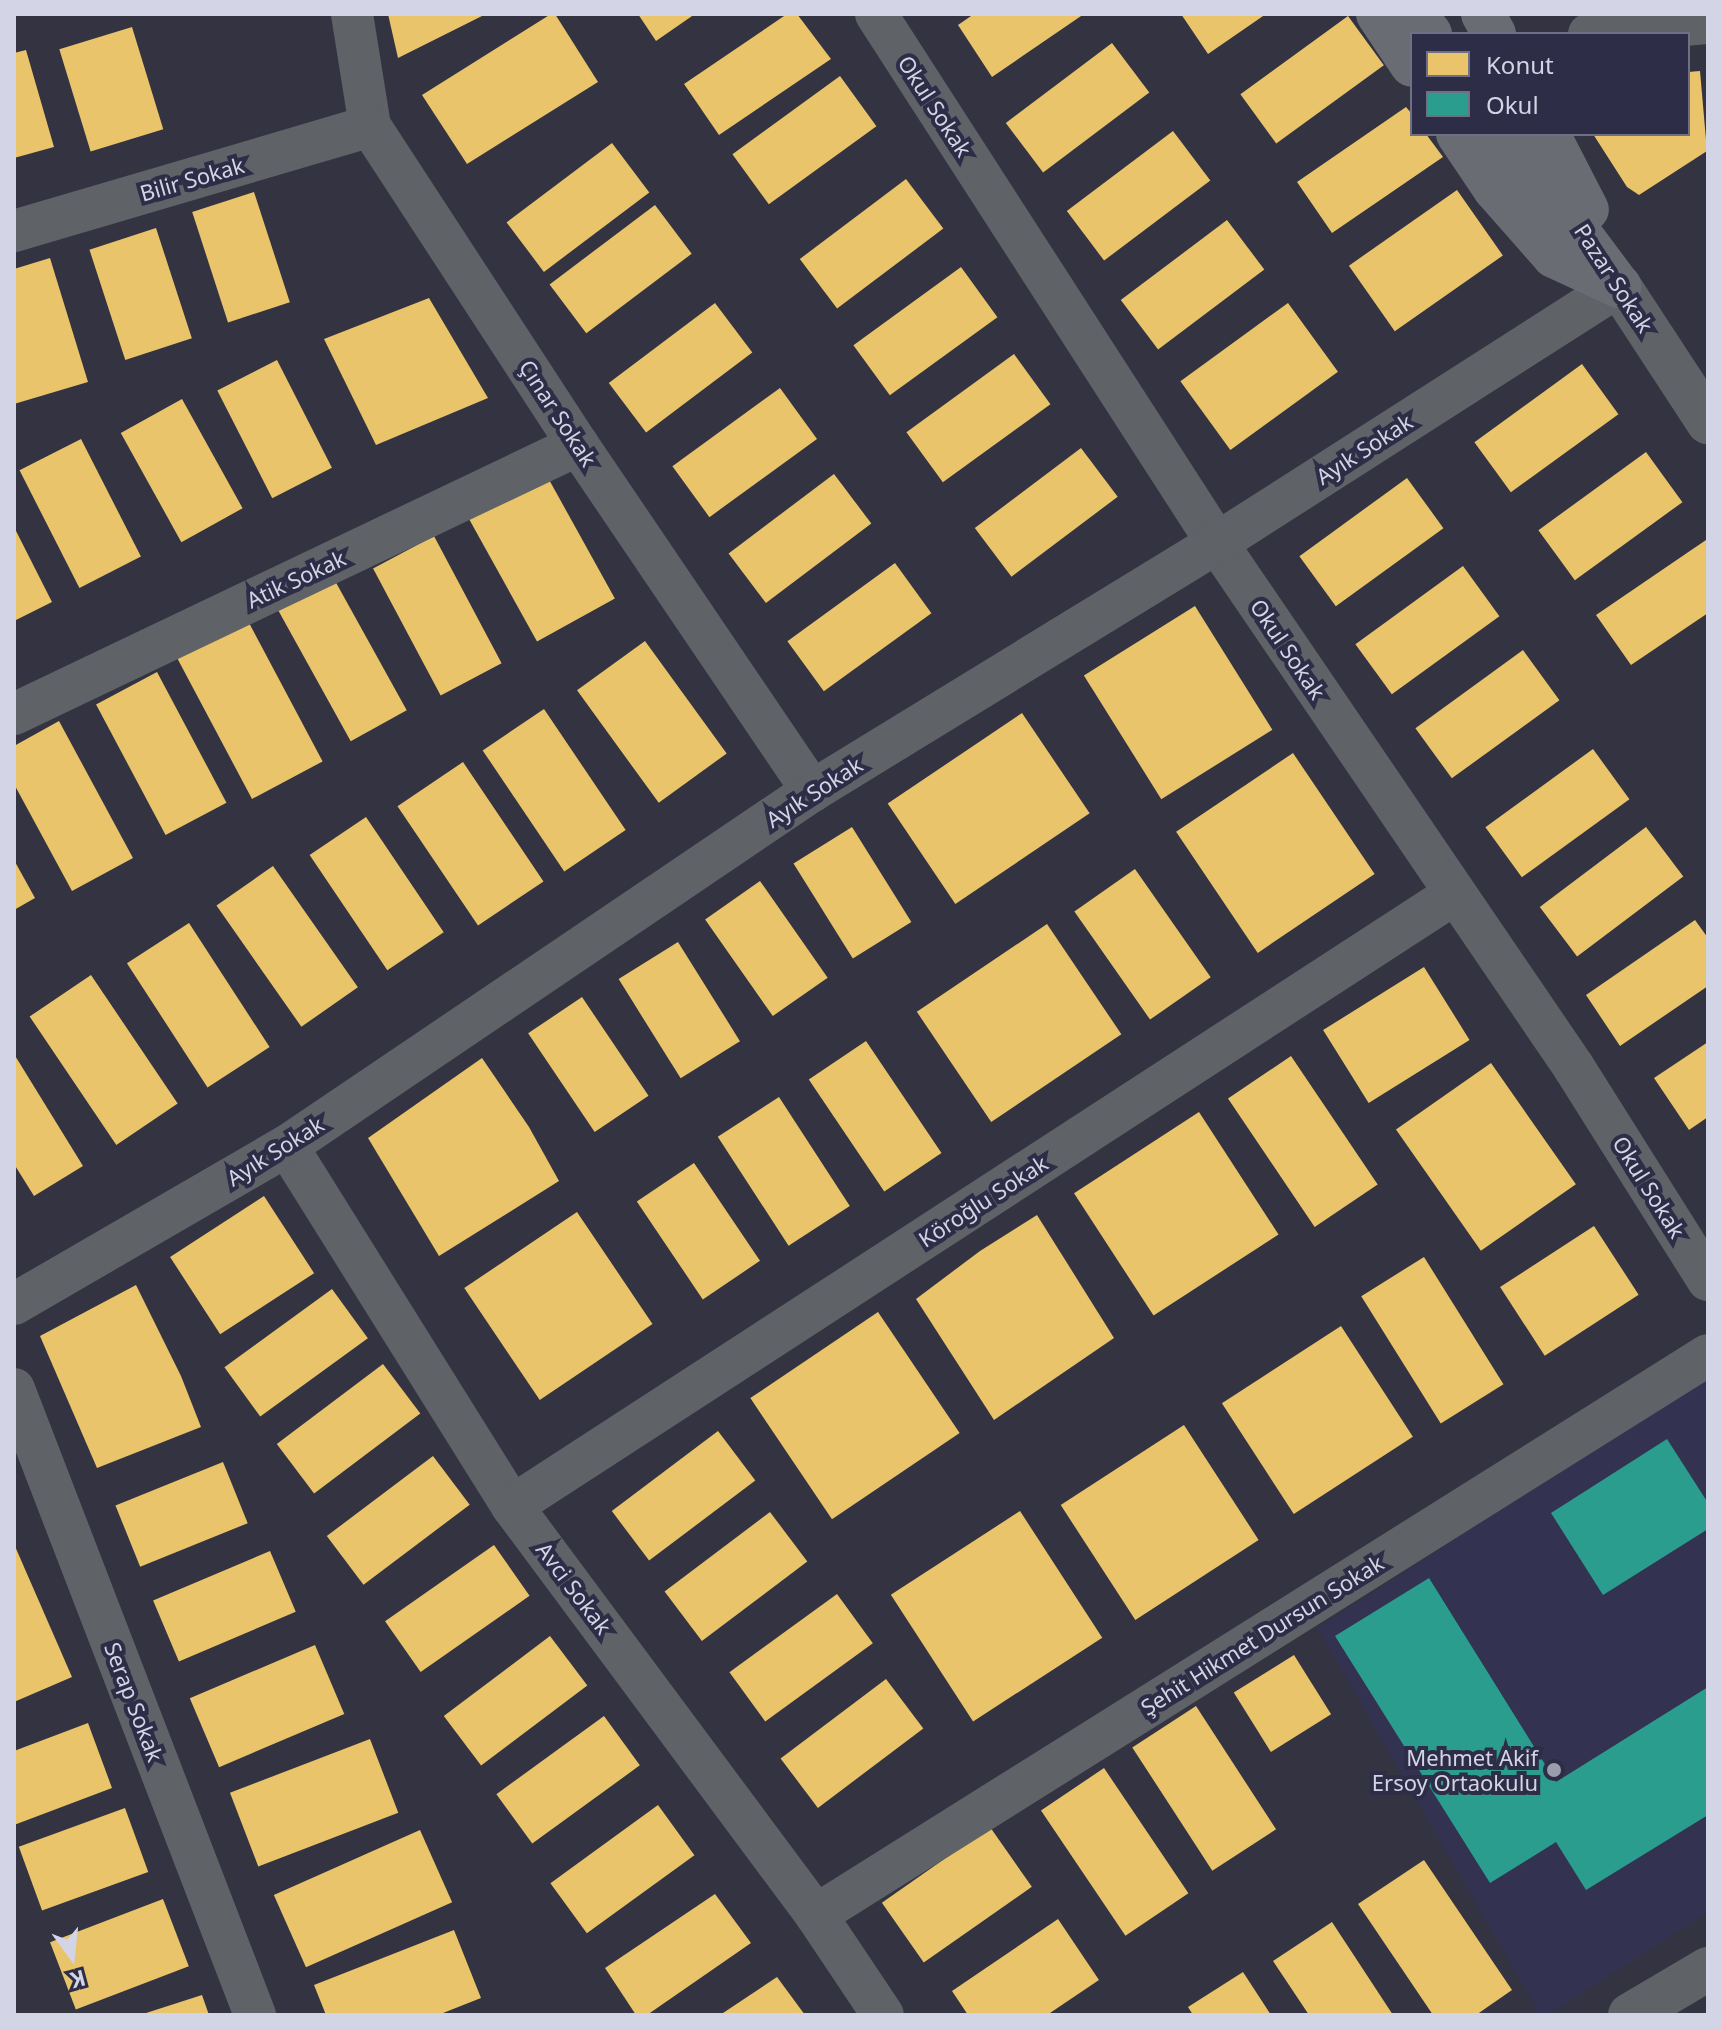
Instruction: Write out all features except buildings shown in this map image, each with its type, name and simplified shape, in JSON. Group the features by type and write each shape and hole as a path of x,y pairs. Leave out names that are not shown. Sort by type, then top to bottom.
{"main road":[{"path":"1378,14 1410,62"},
{"path":"1415,14 1428,32"},
{"path":"1442,14 1455,32"},
{"path":"1483,14 1493,32"},
{"path":"1459,136 1495,189 1554,256 1619,286"},
{"path":"1506,136 1619,286"},
{"name":"Pazar Sokak","path":"1523,136 1619,286"},
{"path":"1549,136 1581,193 1619,286"}],"street":[{"name":"Çınar Sokak","path":"352,14 370,126 578,445 812,791"},
{"name":"Okul Sokak","path":"876,14 1217,543 1453,895 1573,1066 1708,1280"},
{"path":"1611,32 1708,23"},
{"name":"Bilir Sokak","path":"14,231 370,126"},
{"name":"Ayık Sokak","path":"14,1304 287,1146 812,791 1217,543 1619,286"},
{"name":"Pazar Sokak","path":"1619,286 1708,422"},
{"name":"Atik Sokak","path":"14,714 578,445"},
{"name":"Köroğlu Sokak","path":"512,1506 1453,895"},
{"name":"Avci Sokak","path":"287,1146 512,1506 816,1915 883,2015"},
{"name":"Şehit Hikmet Dursun Sokak","path":"816,1915 1708,1355"},
{"name":"Serap Sokak","path":"14,1389 255,2015"},
{"path":"1630,2015 1708,1969"}],"shaded area":[{"name":"Mehmet Akif Ersoy Ortaokulu","path":"1708,1375 1708,1912 1548,2015 1540,2015 1318,1628"}],"place":[{"name":"Mehmet Akif Ersoy Ortaokulu","path":"1554,1770"}]}
